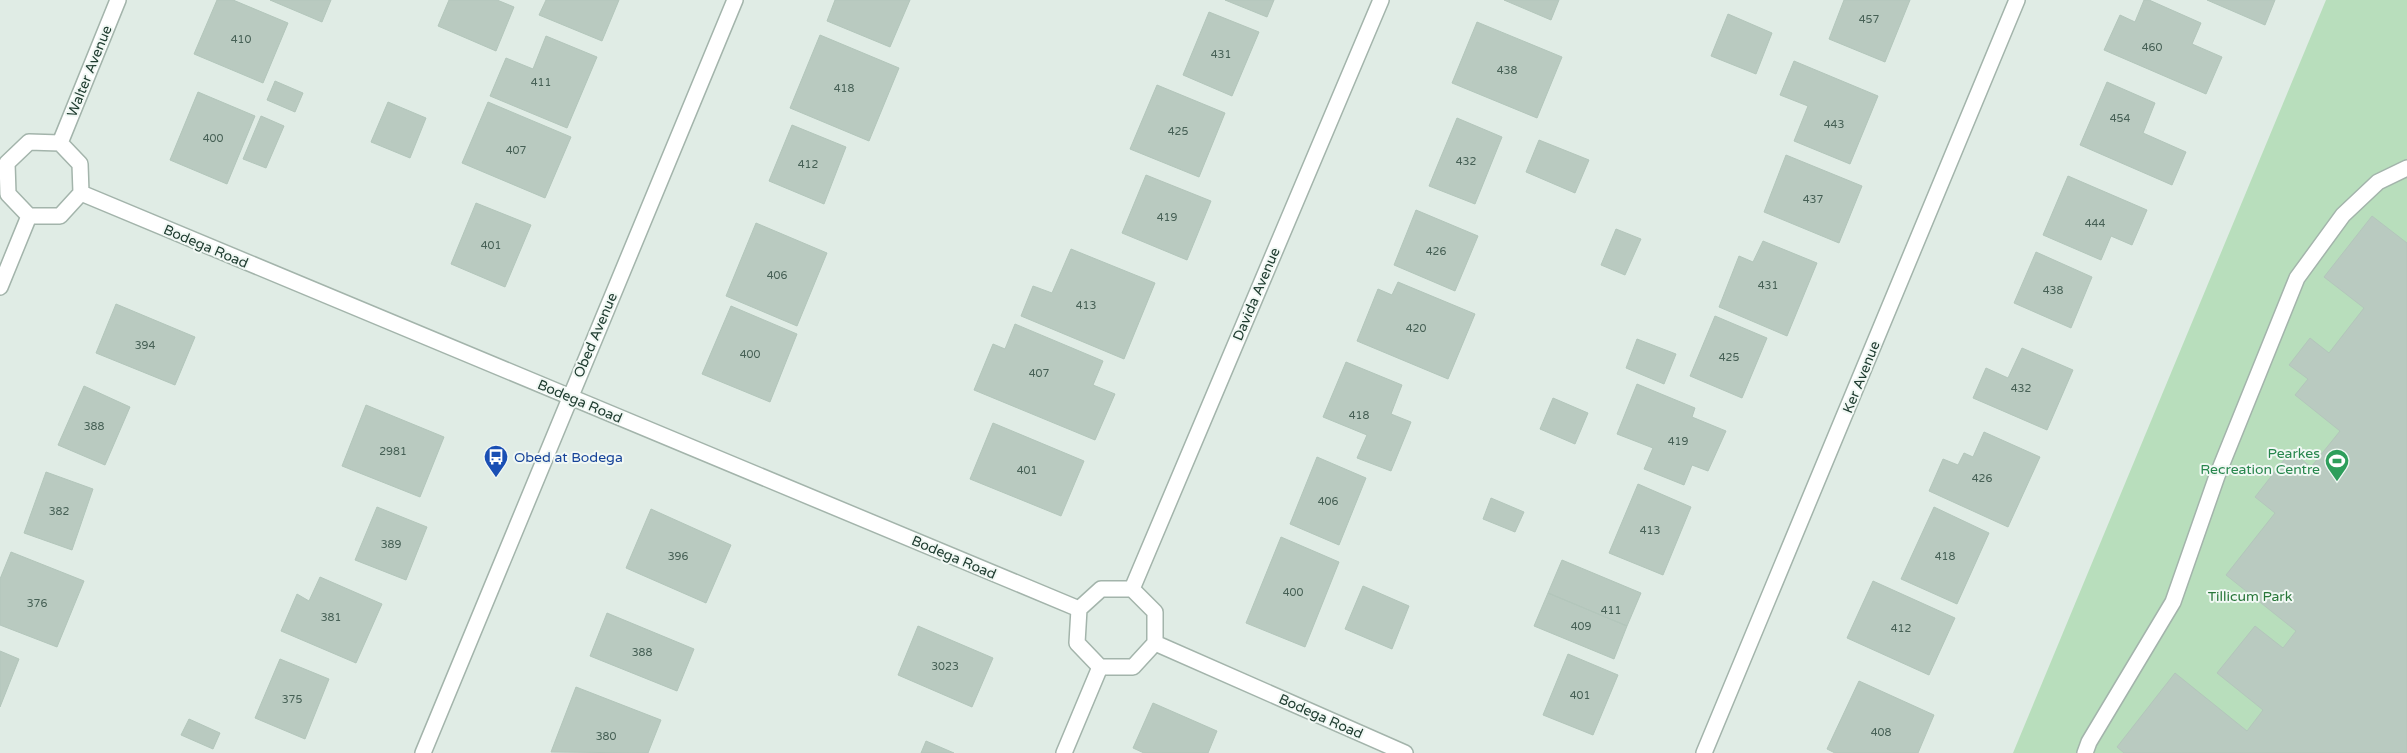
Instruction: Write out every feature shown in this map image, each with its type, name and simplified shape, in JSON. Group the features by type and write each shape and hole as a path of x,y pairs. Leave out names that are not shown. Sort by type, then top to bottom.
{"street":[{"name":"Walter Avenue","path":"60,143 118,0"},
{"name":"Obed Avenue","path":"422,753 735,0"},
{"name":"Davida Avenue","path":"1132,589 1381,0"},
{"name":"Ker Avenue","path":"1704,753 2017,0"},
{"path":"29,142 60,143 80,164 81,194 60,216 29,216 8,194 4,162 29,142"},
{"path":"2085,753 2089,742 2173,602 2217,476 2297,278 2343,215 2378,182 2407,168"},
{"name":"Bodega Road","path":"81,194 1079,610"},
{"path":"0,287 29,216"},
{"path":"1101,589 1132,589 1155,612 1155,643 1133,667 1100,667 1077,643 1079,610 1101,589"},
{"name":"Bodega Road","path":"1155,643 1405,753"},
{"path":"1064,753 1100,667"}],"green space":[{"name":"Tillicum Park","path":"2326,0 2407,0 2407,753 2013,753"}],"building":[{"path":"217,0 233,0 288,23 263,83 194,54"},
{"path":"270,0 331,0 322,22"},
{"path":"449,0 497,0 514,7 496,51 438,26"},
{"path":"546,0 619,0 602,41 539,15"},
{"path":"835,0 910,0 890,47 827,21"},
{"path":"1225,0 1274,0 1267,17"},
{"path":"1504,0 1559,0 1551,20"},
{"path":"1844,0 1910,0 1885,62 1829,39"},
{"path":"2144,0 2149,0 2201,23 2192,44 2222,57 2206,94 2104,50 2120,15 2135,22"},
{"path":"2207,0 2275,0 2265,25"},
{"path":"1209,12 1259,32 1232,96 1183,75"},
{"path":"1728,14 1772,33 1756,74 1711,56"},
{"path":"1477,22 1562,57 1537,118 1452,83"},
{"path":"820,35 899,68 869,141 790,108"},
{"path":"546,36 597,57 567,128 490,96 506,58 533,69"},
{"path":"1794,61 1878,96 1850,164 1794,141 1808,106 1780,95"},
{"path":"275,81 303,93 295,112 267,100"},
{"path":"2107,82 2155,103 2143,133 2186,152 2172,185 2080,145"},
{"path":"1157,85 1225,113 1199,177 1130,149"},
{"path":"198,92 255,116 227,184 170,160"},
{"path":"388,102 426,118 410,158 371,142"},
{"path":"488,102 571,137 545,198 462,163"},
{"path":"261,116 284,126 266,168 243,159"},
{"path":"1457,118 1502,137 1475,204 1429,186"},
{"path":"792,125 846,147 824,204 769,181"},
{"path":"1539,140 1589,160 1575,193 1526,172"},
{"path":"1786,155 1862,186 1839,243 1764,212"},
{"path":"1146,175 1211,201 1187,260 1122,233"},
{"path":"2068,176 2147,210 2132,245 2111,236 2101,260 2043,235"},
{"path":"476,203 531,225 505,287 451,264"},
{"path":"1416,210 1478,236 1455,291 1394,265"},
{"name":"Pearkes Recreation Centre","path":"2372,216 2407,243 2407,753 2124,753 2117,747 2175,673 2247,731 2263,710 2217,673 2255,626 2283,648 2296,631 2226,575 2275,513 2255,497 2291,451 2311,467 2340,431 2295,395 2308,379 2289,365 2310,338 2329,353 2364,308 2324,277"},
{"path":"756,223 827,253 797,326 726,296"},
{"path":"1616,229 1641,239 1625,275 1601,265"},
{"path":"1763,241 1817,263 1787,336 1719,307 1739,256 1753,262"},
{"path":"1071,249 1155,283 1124,359 1021,316 1033,286 1052,293"},
{"path":"2036,252 2092,277 2071,328 2014,303"},
{"path":"1398,282 1475,314 1448,379 1357,341 1378,289 1392,295"},
{"path":"116,304 195,337 175,385 96,353"},
{"path":"731,306 797,334 770,402 702,374"},
{"path":"1715,316 1767,338 1742,398 1690,376"},
{"path":"1015,324 1103,361 1093,385 1115,394 1095,440 974,390 993,344 1005,349"},
{"path":"1637,339 1676,354 1664,384 1626,368"},
{"path":"2022,348 2073,370 2047,430 1973,398 1986,368 2008,378"},
{"path":"1346,362 1402,385 1391,414 1411,422 1391,471 1357,458 1367,435 1323,417"},
{"path":"1637,384 1695,408 1692,417 1726,431 1708,471 1692,465 1684,485 1644,469 1653,448 1617,434"},
{"path":"84,386 130,407 105,465 58,445"},
{"path":"1553,398 1588,413 1575,444 1540,429"},
{"path":"366,405 444,437 420,497 342,466"},
{"path":"993,423 1084,461 1061,516 970,479"},
{"path":"1984,432 2040,457 2008,527 1929,491 1943,459 1958,465 1964,453 1973,457"},
{"path":"1317,457 1366,478 1339,545 1290,524"},
{"path":"46,472 93,489 72,550 24,533"},
{"path":"1638,484 1691,507 1663,575 1609,553"},
{"path":"1491,498 1524,512 1515,532 1483,519"},
{"path":"377,507 427,527 406,580 355,560"},
{"path":"1934,507 1989,533 1957,604 1901,579"},
{"path":"651,509 731,545 706,603 626,568"},
{"path":"1281,537 1339,562 1305,647 1246,623"},
{"path":"11,552 84,581 57,647 0,625 0,579"},
{"path":"1562,560 1641,593 1627,626 1548,593"},
{"path":"320,577 382,604 356,663 281,631 297,594 309,601"},
{"path":"1873,581 1955,618 1929,675 1847,638"},
{"path":"1363,586 1409,606 1392,649 1345,629"},
{"path":"1548,593 1627,626 1614,659 1534,626"},
{"path":"607,613 694,649 677,691 590,656"},
{"path":"918,626 993,658 972,707 898,675"},
{"path":"0,651 19,659 0,707"},
{"path":"1568,654 1618,675 1593,735 1543,715"},
{"path":"280,659 329,679 305,739 255,718"},
{"path":"1859,681 1934,715 1918,753 1835,753 1827,749"},
{"path":"576,687 661,720 648,753 551,752"},
{"path":"1153,703 1217,731 1208,753 1144,753 1133,748"},
{"path":"189,719 220,733 213,749 181,735"},
{"path":"926,741 954,753 921,753"}],"place":[{"name":"Obed at Bodega","path":"496,478"},
{"name":"Pearkes Recreation Centre","path":"2337,482"}]}
